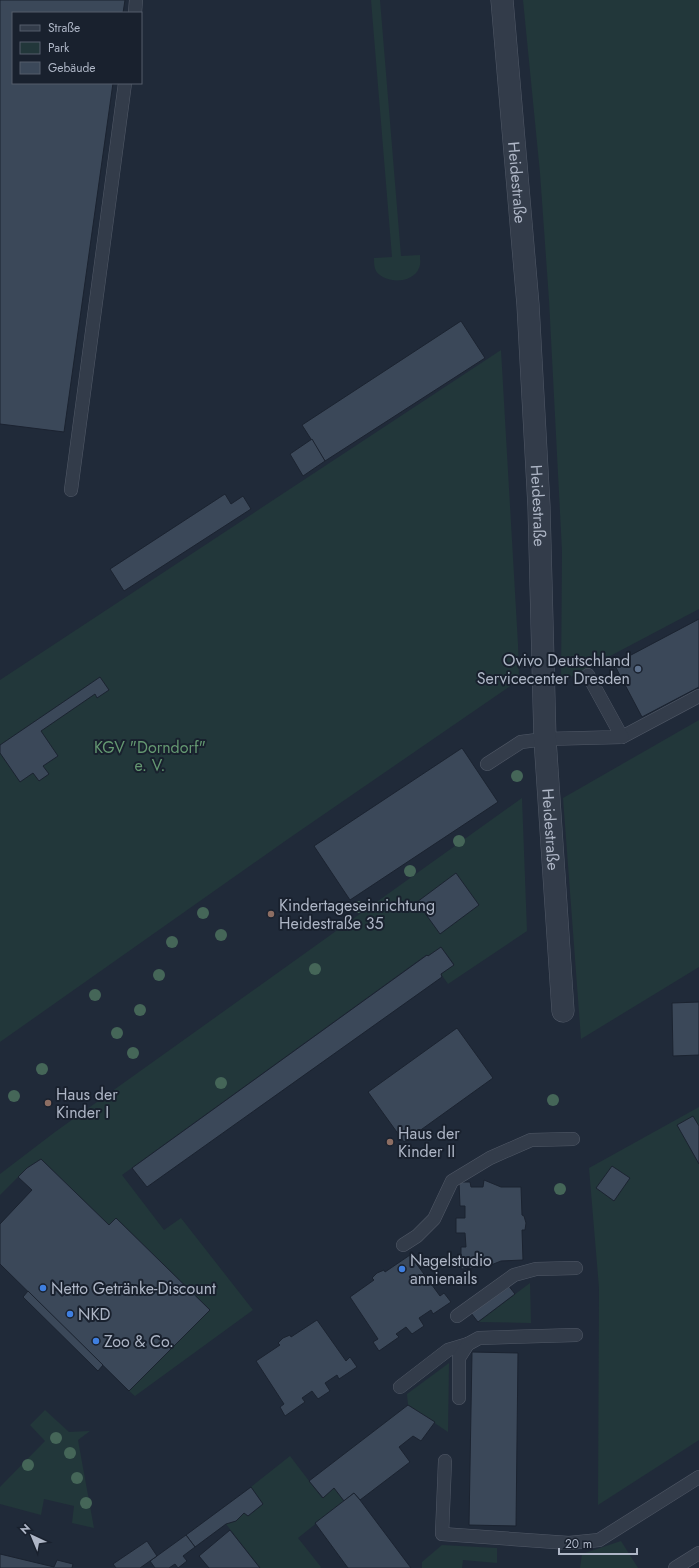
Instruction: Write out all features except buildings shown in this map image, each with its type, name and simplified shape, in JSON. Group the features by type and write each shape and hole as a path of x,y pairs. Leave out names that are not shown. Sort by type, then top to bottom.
{"street":[{"name":"Heidestraße","path":"502,0 529,321 539,507 544,739 563,1011"}],"lane":[{"path":"135,12 136,0"},
{"path":"71,490 125,84"},
{"path":"588,674 622,737"},
{"path":"487,764 521,742 544,739 622,737 699,696"},
{"path":"403,1245 417,1236 434,1219 452,1181 490,1158 532,1140 573,1139"},
{"path":"457,1316 514,1274 536,1269 576,1268"},
{"path":"400,1387 448,1350 468,1344 478,1338 576,1335"},
{"path":"459,1398 459,1358 468,1344"},
{"path":"445,1460 442,1534 562,1542 599,1540 699,1477"},
{"path":"675,1568 699,1552"}],"green space":[{"path":"371,0 380,0 401,256 420,255 420,265 416,273 411,277 399,280 392,280 380,275 376,271 374,265 374,258 392,257"},
{"path":"523,0 699,0 699,609 561,682 562,551 549,300 540,173"},
{"name":"KGV \"Dorndorf\" e. V.","path":"501,350 519,680 288,839 0,1042 0,680"},
{"path":"699,720 699,967 581,1039 563,798"},
{"path":"522,798 527,931 448,984 441,974 454,964 441,947 428,956 426,955 122,1175 164,1230 181,1218 253,1310 135,1396 129,1391 210,1310 116,1218 109,1225 41,1159 27,1168 0,1195 0,1174 55,1132"},
{"path":"699,1107 699,1440 598,1505 599,1288 589,1168"},
{"path":"530,1283 531,1323 478,1322"},
{"path":"449,1363 448,1432 408,1405 407,1394"},
{"path":"45,1410 69,1432 90,1431 78,1440 94,1528 72,1523 74,1506 44,1499 41,1515 0,1504 0,1487 45,1441 30,1425"},
{"path":"290,1456 322,1498 334,1488 344,1501 298,1538 321,1567 320,1568 260,1568 226,1524 236,1521 244,1513 248,1516 263,1504 251,1487"},
{"path":"621,1541 638,1568 580,1568 582,1554"},
{"path":"442,1545 497,1548 497,1563 463,1560 462,1568 422,1568 422,1562"}],"place":[{"name":"Ovivo Deutschland Servicecenter Dresden","path":"638,669"},
{"name":"Kindertageseinrichtung Heidestraße 35","path":"271,914"},
{"name":"Haus der Kinder I","path":"48,1103"},
{"name":"Haus der Kinder II","path":"390,1142"},
{"name":"Nagelstudio annienails","path":"402,1269"},
{"name":"Netto Getränke-Discount","path":"43,1288"},
{"name":"NKD","path":"70,1314"},
{"name":"Zoo & Co.","path":"96,1341"}]}
